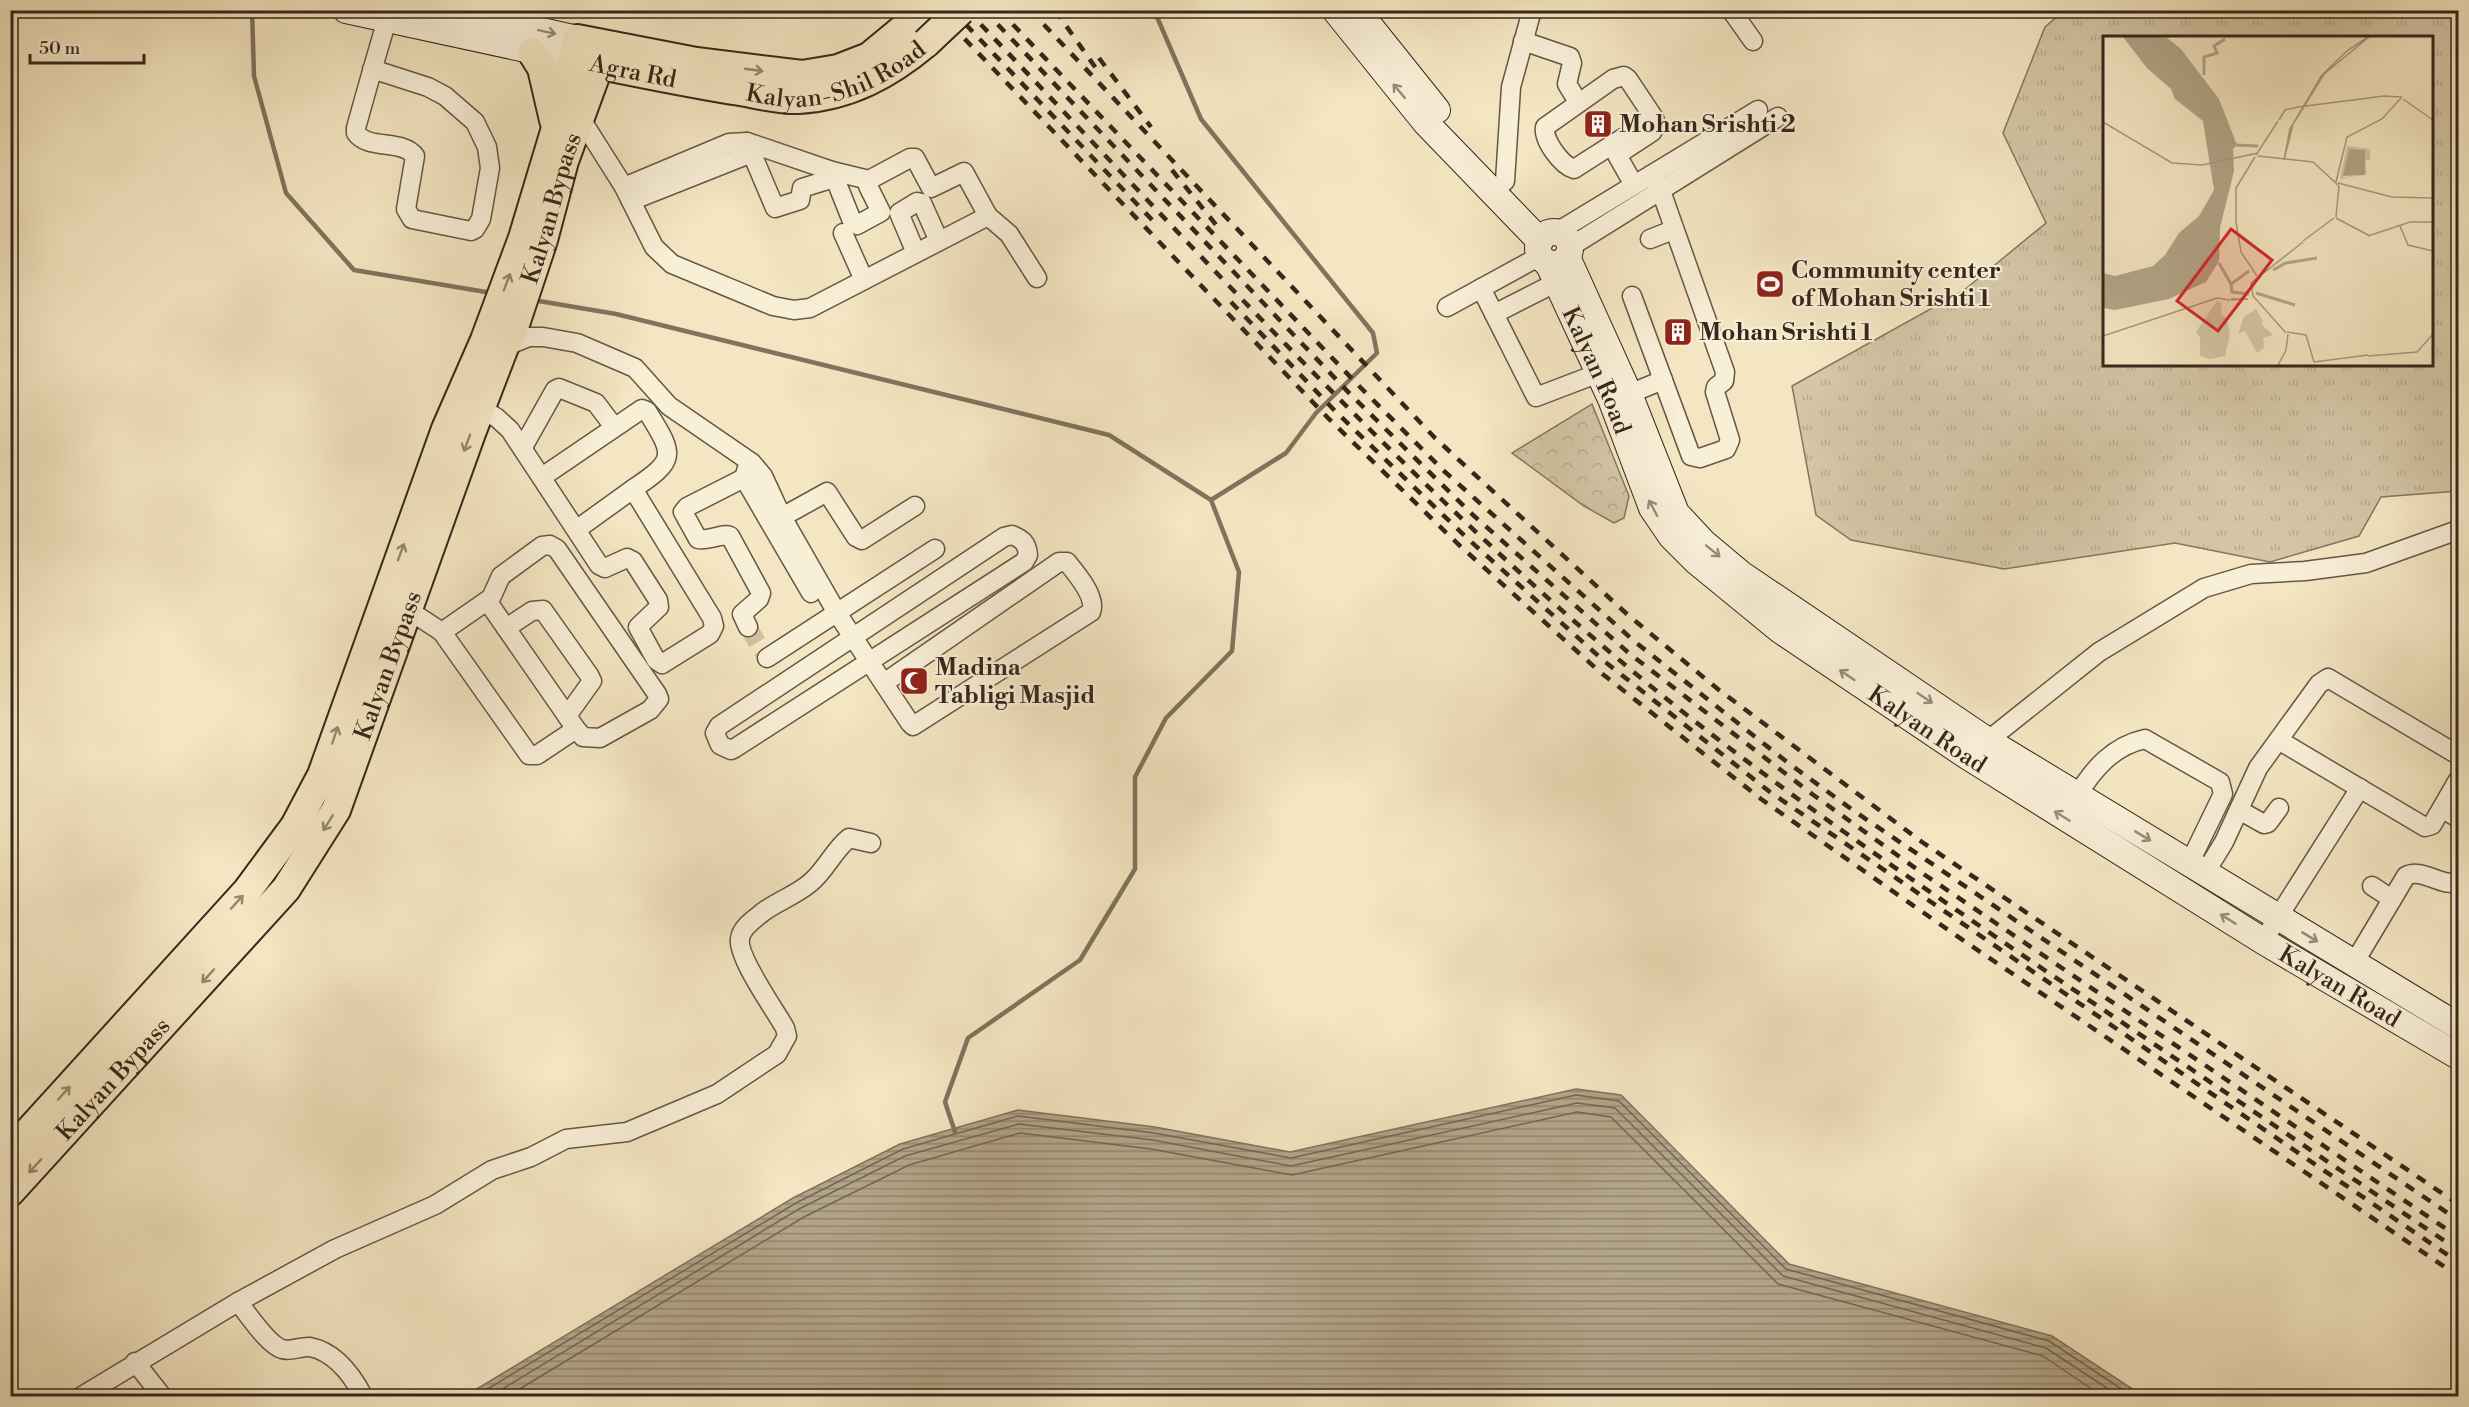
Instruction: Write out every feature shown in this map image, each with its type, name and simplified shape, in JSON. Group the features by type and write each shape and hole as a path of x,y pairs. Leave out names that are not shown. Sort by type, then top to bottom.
{"main road":[{"path":"346,10 387,20 475,22 575,49"},
{"path":"449,10 532,52 568,123"},
{"name":"Kalyan-Shil Road","path":"695,73 797,99 850,89 921,26 961,10"},
{"name":"Kalyan Road","path":"1335,10 1426,123 1499,187"},
{"name":"Kalyan Road","path":"1357,10 1499,187 1554,251 1629,394 1686,538 1988,741 2458,1026"},
{"path":"532,52 575,49"},
{"name":"Agra Rd","path":"575,49 695,73"},
{"name":"Kalyan Bypass","path":"568,123 575,49"},
{"name":"Kalyan Bypass","path":"10,1192 286,889 336,810 334,780 363,657 498,336 533,239 568,123 603,56"},
{"name":"Kalyan Road","path":"1554,251 1652,508 1780,630 1967,756 2263,941 2458,1056"},
{"name":"Kalyan Bypass","path":"10,1152 247,891 295,826 358,749 434,532 470,402"}],"street":[{"path":"1499,187 1511,87 1532,10"},
{"path":"1731,10 1753,41"},
{"path":"372,69 437,91 464,110 475,122 490,162 481,219 475,229 471,231 412,219 406,209 415,156 407,150 365,140 356,133 372,69 387,20"},
{"path":"1523,41 1570,57 1572,63 1567,84 1578,102"},
{"path":"1634,185 1617,154 1655,129 1654,118 1624,76 1612,79 1578,102 1549,123 1544,132 1570,168 1580,167 1654,118"},
{"path":"1447,307 1554,251 1656,183 1758,110"},
{"path":"1494,314 1554,251 1634,185 1656,183 1778,117"},
{"path":"568,123 628,194 654,247 672,264 773,306 794,310 810,308 988,216"},
{"path":"628,194 729,143 750,147 833,174 869,180 913,157 931,188 964,172 988,216 1010,234 1037,278"},
{"path":"750,147 775,208 800,200 802,188 833,174"},
{"path":"833,174 852,221 857,225 881,212 868,186 869,180"},
{"path":"1632,296 1691,456 1700,458 1726,449 1730,440 1715,392 1716,387 1724,381 1725,372 1656,183"},
{"path":"916,254 899,213 917,202 922,203 939,241"},
{"path":"1650,239 1673,230"},
{"path":"843,233 864,280"},
{"path":"1481,288 1536,397 1599,373"},
{"path":"498,336 543,337 578,343 635,368 669,406 746,469 763,476 837,613"},
{"path":"1629,394 1663,380"},
{"path":"523,447 555,390 559,388 596,403 614,427"},
{"path":"470,402 510,430 599,565 605,568 627,558 633,561 658,600 659,607 641,622 638,627 639,633 662,664 710,634 714,626 712,618 633,489"},
{"path":"542,477 642,409 647,411 667,442 668,458 659,472 576,530"},
{"path":"746,469 837,613 910,723 918,725 1091,612 1093,608 1091,598 1072,568 1063,560 884,683"},
{"path":"746,469 687,507 683,512 698,539 712,540 728,534 735,545 761,593 759,599 742,614 748,627"},
{"path":"785,516 827,492 856,537 862,540 915,506"},
{"path":"1967,756 2099,652 2204,588 2252,574 2305,571 2366,563 2458,530"},
{"path":"358,749 376,736 436,571 434,532"},
{"path":"1012,535 1021,538 1027,547 1028,555 1024,562 870,662 730,750 720,745 715,733 719,726 936,582 1004,537 1012,535"},
{"path":"442,632 484,604 501,576 542,546 550,544 557,549 659,699 650,710 600,738 583,737 570,726 484,604"},
{"path":"787,715 765,655 837,613 935,549"},
{"path":"936,582 953,608"},
{"path":"484,604 506,628 570,726"},
{"path":"419,617 442,632 529,755 537,755 570,726 592,681 543,610 532,611 506,628"},
{"path":"2197,869 2224,842 2258,768 2280,741 2319,684 2328,678 2458,755"},
{"path":"2077,796 2091,773 2111,754 2145,739 2210,776 2222,785 2223,794 2197,869"},
{"path":"2280,741 2425,827 2433,825 2458,780"},
{"path":"2263,941 2360,788"},
{"path":"2239,810 2264,824 2268,823 2279,808"},
{"path":"2442,808 2458,818"},
{"path":"82,1396 101,1391 135,1362 238,1302 335,1249 435,1205 492,1170 531,1157 566,1139 627,1132 653,1123 717,1094 777,1054 783,1047 787,1036 785,1028 742,954 741,935 745,928 764,911 810,884 824,869 837,848 849,838 871,843"},
{"path":"2354,963 2409,874 2452,884 2458,882"},
{"path":"2372,886 2392,899"},
{"path":"238,1302 273,1344 284,1350 308,1347 323,1352 346,1369 363,1396"},
{"path":"135,1362 162,1396"}],"green space":[{"path":"2065,10 2458,11 2458,491 2381,497 2359,536 2270,562 2175,543 2004,569 1851,540 1816,515 1792,386 1963,291 2046,223 2003,133 2045,27"},
{"path":"1592,404 1629,496 1624,518 1614,523 1584,506 1512,453"}],"water":[{"path":"1576,1089 1621,1095 1789,1264 2052,1336 2143,1396 465,1396 793,1198 900,1144 1018,1110 1155,1127 1290,1152"}],"waterway":[{"path":"252,10 254,76 286,193 354,270 492,293"},
{"path":"1154,10 1201,119 1373,333 1377,353 1316,413 1286,453 1211,500"},
{"path":"533,300 616,314 1109,435 1211,500 1239,572 1232,651 1166,718 1135,777 1135,869 1080,960 968,1038 945,1102 955,1132"}],"tunnel":[{"path":"748,627 763,652"}],"railway":[{"path":"937,10 1328,418 1458,544 1600,672 1761,799 1954,934 2458,1276"},
{"path":"952,10 1156,224"},
{"path":"967,10 1202,258 1361,421 1526,578 1611,653 1766,776 1874,853 2458,1250"},
{"path":"984,10 1352,396 1473,515 1630,654 1812,794 1925,875 2458,1237"},
{"path":"999,10 1360,387 1444,471 1634,641 1787,762 1854,811 2458,1220"},
{"path":"1030,10 1435,438 1628,615 1719,690 1922,842 2458,1204"},
{"path":"1055,10 1100,74"},
{"path":"1099,58 1151,127"},
{"path":"1172,170 1217,226"},
{"path":"1231,302 1335,411 1468,539 1604,661 1770,792 2458,1262"}],"place":[{"name":"Mohan Srishti 2","path":"1598,124"},
{"name":"Community center of Mohan Srishti 1","path":"1770,284"},
{"name":"Mohan Srishti 1","path":"1678,332"},
{"name":"Madina Tabligi Masjid","path":"914,681"}]}
